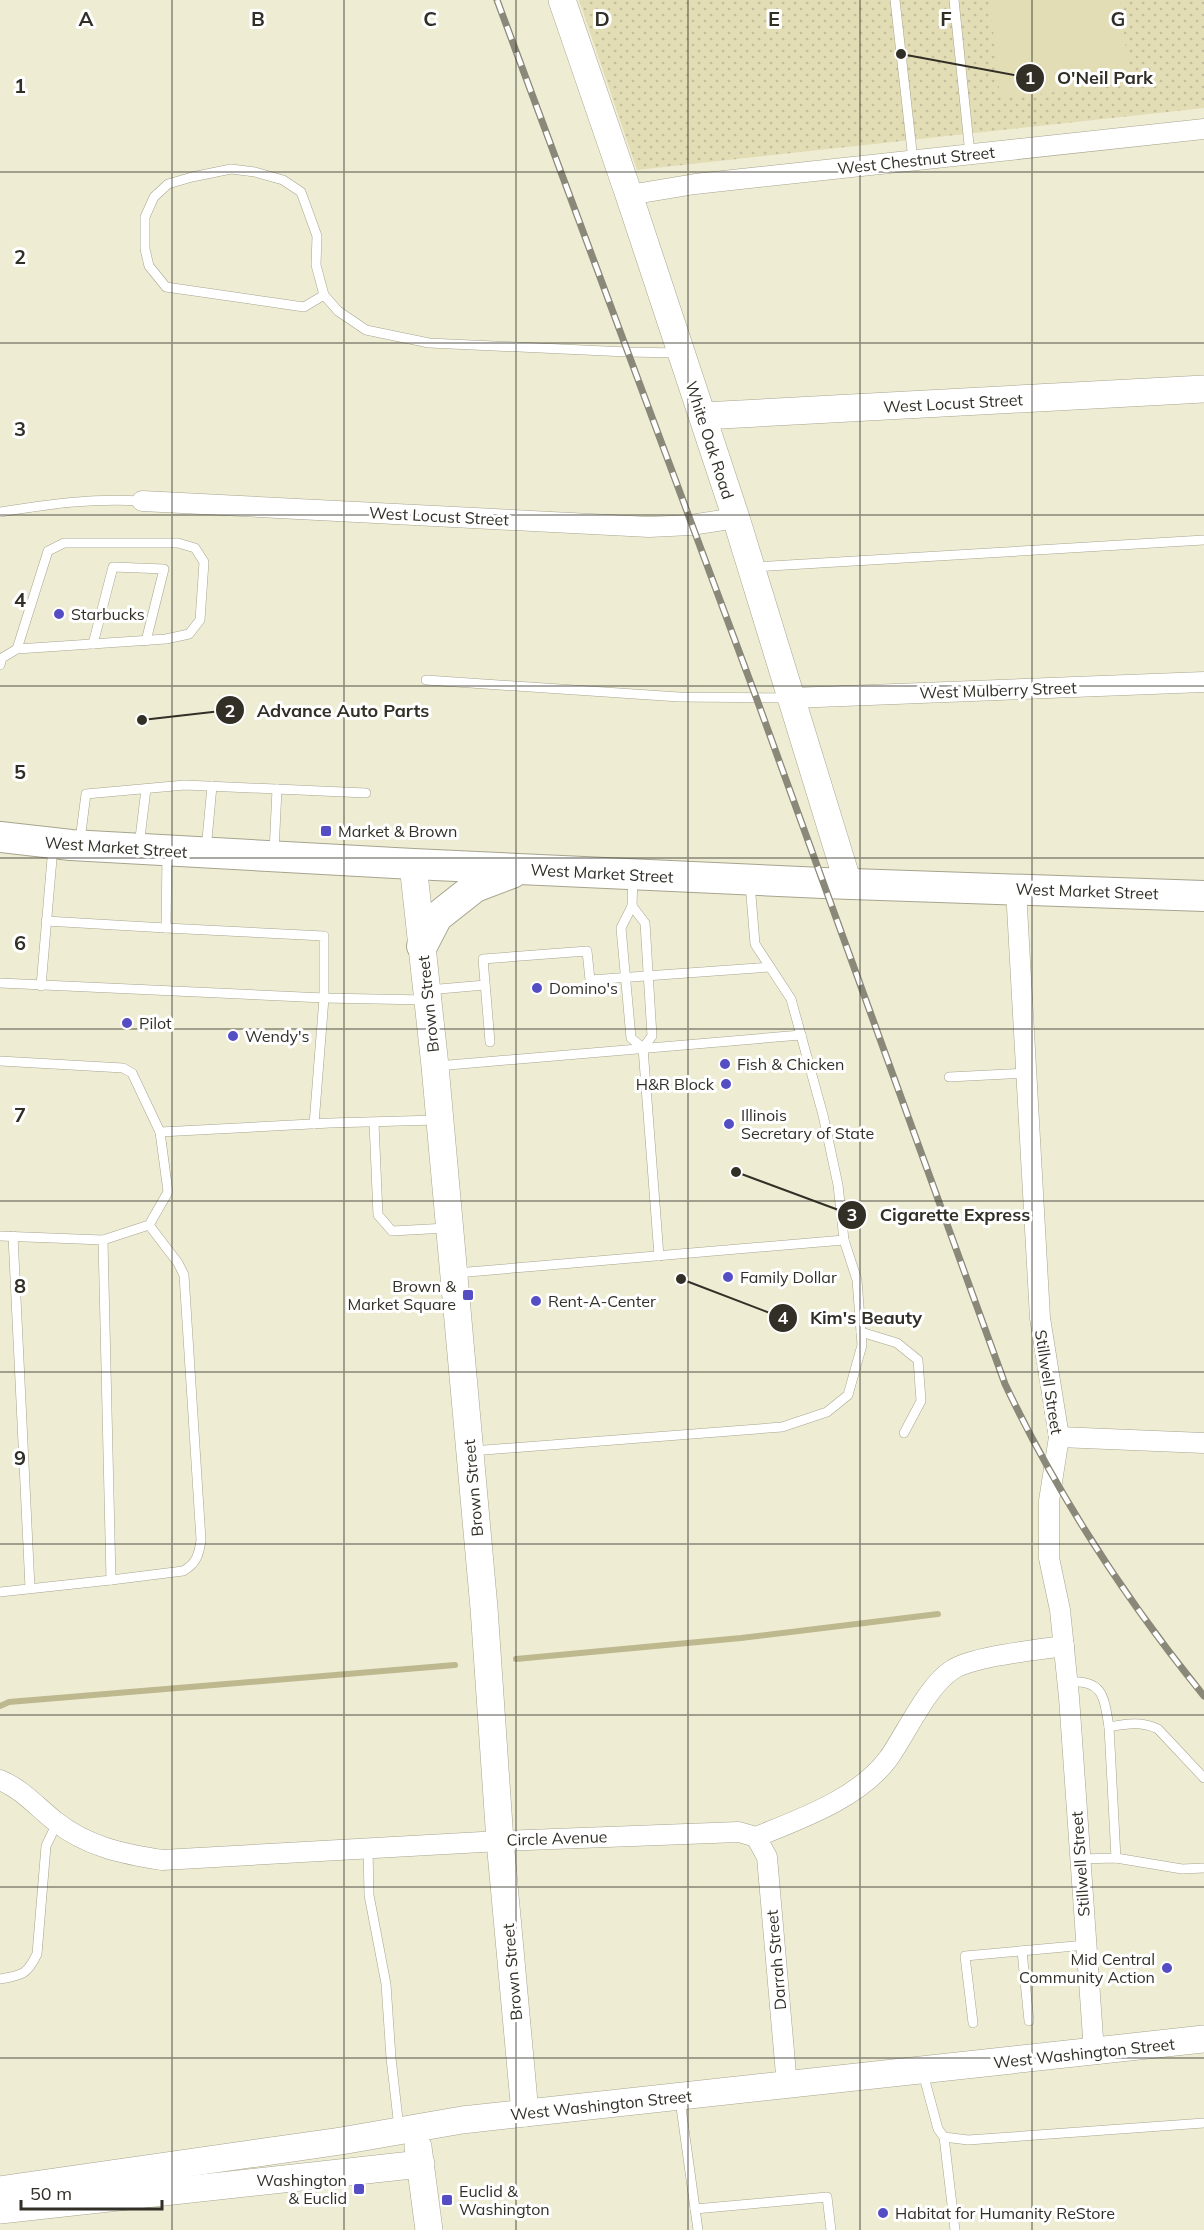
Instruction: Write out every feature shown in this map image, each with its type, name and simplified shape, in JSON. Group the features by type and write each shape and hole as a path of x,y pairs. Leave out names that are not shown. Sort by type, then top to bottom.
{"main road":[{"name":"West Market Street","path":"0,837 153,850 413,864 1204,896"},
{"path":"422,946 437,917 459,899 475,887 523,869"}],"street":[{"name":"White Oak Road","path":"562,0 630,195 703,416 848,883"},
{"name":"West Chestnut Street","path":"630,195 695,184 1204,129"},
{"name":"West Locust Street","path":"703,416 1204,389"},
{"name":"West Locust Street","path":"142,501 649,527 691,525 736,518"},
{"name":"West Mulberry Street","path":"792,698 1204,682"},
{"name":"Brown Street","path":"413,864 454,1273 484,1608 500,1840 525,2112"},
{"name":"Stillwell Street","path":"1016,889 1040,1317 1059,1437 1049,1501 1049,1558 1060,1610 1068,1682 1094,2052"},
{"path":"1059,1437 1204,1443"},
{"path":"756,1837 823,1810 862,1784 887,1761 932,1691 952,1670 976,1661 1064,1646"},
{"name":"Circle Avenue","path":"0,1780 26,1796 57,1823 82,1839 108,1850 162,1860 500,1840 740,1832 756,1837"},
{"name":"Darrah Street","path":"756,1837 767,1857 787,2086"},
{"name":"West Washington Street","path":"0,2190 329,2143 525,2112 787,2086 1204,2039"},
{"path":"408,2130 421,2164 429,2230"},
{"path":"0,2210 421,2164"}],"lane":[{"path":"895,0 913,160"},
{"path":"954,0 970,154"},
{"path":"324,295 304,308 166,287 149,266 145,249 146,217 154,197 168,184 231,169 255,172 283,180 301,192 310,216 317,236 316,265 324,295 339,311 366,330 429,343 682,353"},
{"path":"0,512 63,501 104,499 142,501"},
{"path":"751,567 1204,540"},
{"path":"0,665 2,658 17,649 146,641 189,634 200,620 204,562 195,548 178,543 64,543 48,551 17,649"},
{"path":"93,644 113,567 164,569 146,641"},
{"path":"426,680 679,697 792,698"},
{"path":"41,986 46,921 66,844 86,794 185,785 366,793"},
{"path":"206,853 212,786"},
{"path":"146,789 166,928"},
{"path":"274,857 277,789"},
{"path":"633,874 632,906 621,928 631,1038 643,1048"},
{"path":"470,1452 782,1427 827,1412 848,1395 862,1345 857,1281 844,1240 837,1185 823,1115 791,999 755,944 749,879"},
{"path":"632,906 645,923 652,1036 643,1048 659,1256"},
{"path":"46,921 324,936 324,998 314,1124"},
{"path":"490,1042 483,959 587,951 590,980 770,967"},
{"path":"0,983 324,998 427,995 485,985"},
{"path":"435,1066 801,1035"},
{"path":"0,1061 128,1069 142,1091 160,1132 168,1192 149,1225 103,1240 0,1236"},
{"path":"948,1077 1026,1073"},
{"path":"160,1132 440,1120"},
{"path":"374,1123 378,1215 392,1231 449,1227"},
{"path":"0,1592 183,1571 192,1566 199,1555 201,1540 184,1275 178,1263 149,1225"},
{"path":"13,1236 30,1588"},
{"path":"103,1240 111,1581"},
{"path":"454,1273 844,1240"},
{"path":"861,1332 897,1343 918,1360 921,1401 904,1433"},
{"path":"1068,1682 1093,1684 1104,1697 1116,1858"},
{"path":"1108,1727 1139,1723 1158,1729 1204,1778"},
{"path":"0,1979 21,1976 31,1968 37,1954 46,1846 57,1823"},
{"path":"368,1848 369,1895 386,1984 391,2058 408,2130"},
{"path":"1080,1859 1116,1858 1182,1869 1204,1868"},
{"path":"973,2023 965,1956 1086,1945"},
{"path":"1022,1951 1029,2021"},
{"path":"922,2071 938,2129 944,2137 955,2230"},
{"path":"679,2097 698,2230"},
{"path":"944,2137 968,2140 1204,2123"},
{"path":"695,2209 827,2197 831,2230"}],"shaded area":[{"path":"579,0 1204,0 1204,108 637,170"},
{"path":"990,0 1120,0 1130,84 1000,98"}],"waterway":[{"path":"516,1659 741,1638 938,1614"},
{"path":"0,1706 9,1702 455,1665"}],"railway":[{"path":"497,0 756,697 1005,1384 1047,1466 1095,1546 1147,1622 1204,1696"}],"place":[{"name":"O'Neil Park","path":"901,54"},
{"name":"Starbucks","path":"59,614"},
{"name":"Advance Auto Parts","path":"142,720"},
{"name":"Market & Brown","path":"326,831"},
{"name":"Domino's","path":"537,988"},
{"name":"Pilot","path":"127,1023"},
{"name":"Wendy's","path":"233,1036"},
{"name":"Fish & Chicken","path":"725,1064"},
{"name":"H&R Block","path":"726,1084"},
{"name":"Illinois Secretary of State","path":"729,1124"},
{"name":"Cigarette Express","path":"736,1172"},
{"name":"Family Dollar","path":"728,1277"},
{"name":"Kim's Beauty","path":"681,1279"},
{"name":"Brown & Market Square","path":"468,1295"},
{"name":"Rent-A-Center","path":"536,1301"},
{"name":"Mid Central Community Action","path":"1167,1968"},
{"name":"Washington & Euclid","path":"359,2189"},
{"name":"Euclid & Washington","path":"447,2200"},
{"name":"Habitat for Humanity ReStore","path":"883,2213"}]}
